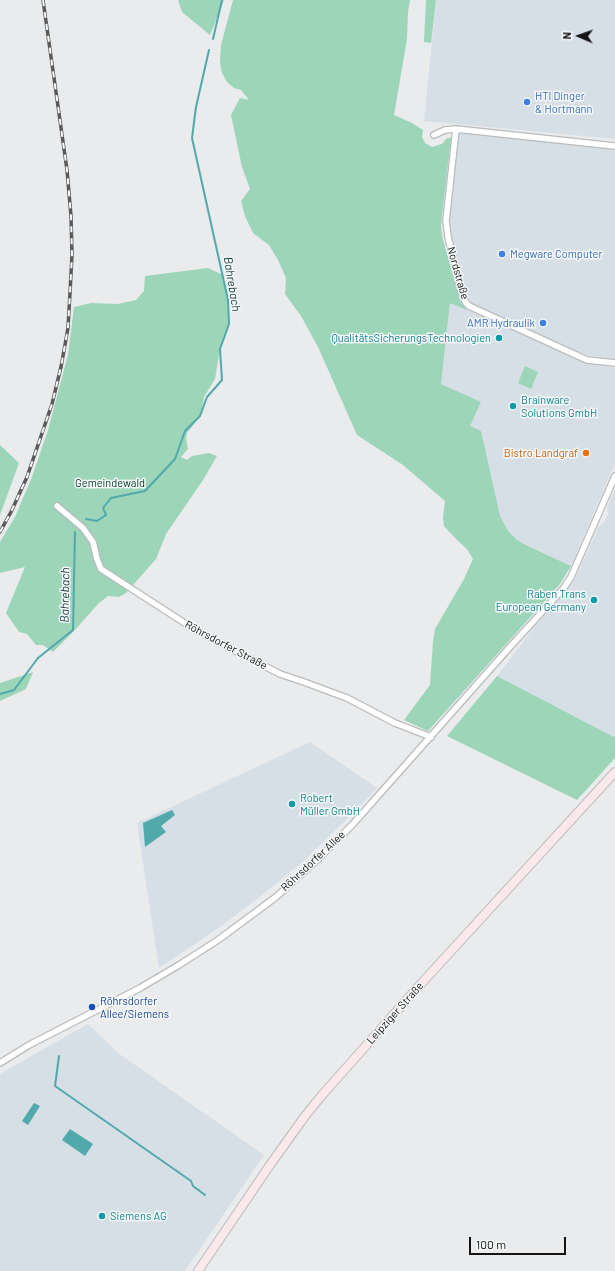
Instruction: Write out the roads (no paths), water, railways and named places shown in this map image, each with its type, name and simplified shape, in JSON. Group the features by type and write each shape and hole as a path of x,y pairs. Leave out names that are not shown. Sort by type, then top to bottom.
{"main road":[{"name":"Leipziger Straße","path":"198,1271 270,1165 322,1094 615,772"}],"street":[{"path":"434,135 445,130 456,129 615,146"},
{"name":"Nordstraße","path":"456,129 446,221 448,237 462,294 466,303 469,306 587,360 615,363"},
{"name":"Röhrsdorfer Allee","path":"0,1063 30,1045 140,988 218,940 276,897 332,846 563,589 571,577 615,476"},
{"name":"Röhrsdorfer Straße","path":"57,506 83,528 93,542 97,560 101,569 197,630 280,674 347,698 395,723 430,737"}],"water":[{"path":"172,810 175,815 161,826 166,832 145,847 143,823"},
{"path":"34,1103 40,1106 28,1125 22,1121"},
{"path":"70,1129 93,1144 85,1156 62,1140"}],"waterway":[{"name":"Bahrebach","path":"213,39 222,0"},
{"name":"Bahrebach","path":"86,519 97,521 106,515 103,508 111,498 145,491 175,459 185,431 200,416 207,397 222,380 220,349 229,324 228,300 192,138 196,107 209,50"},
{"name":"Bahrebach","path":"0,694 14,690 38,658 73,630 75,532"},
{"path":"59,1056 55,1086 191,1181 193,1186 205,1195"}],"railway":[{"path":"0,532 27,477 52,404 68,328 72,255 71,216 67,170 43,0"}],"place":[{"name":"HTI Dinger & Hortmann","path":"527,102"},
{"name":"Megware Computer","path":"502,254"},
{"name":"AMR Hydraulik","path":"543,323"},
{"name":"QualitätsSicherungsTechnologien","path":"499,338"},
{"name":"Brainware Solutions GmbH","path":"513,406"},
{"name":"Bistro Landgraf","path":"586,453"},
{"name":"Raben Trans European Germany","path":"594,600"},
{"name":"Robert Müller GmbH","path":"292,804"},
{"name":"Röhrsdorfer Allee/Siemens","path":"92,1007"},
{"name":"Siemens AG","path":"102,1216"}],"park label":[{"name":"Gemeindewald","path":"110,483"}]}
